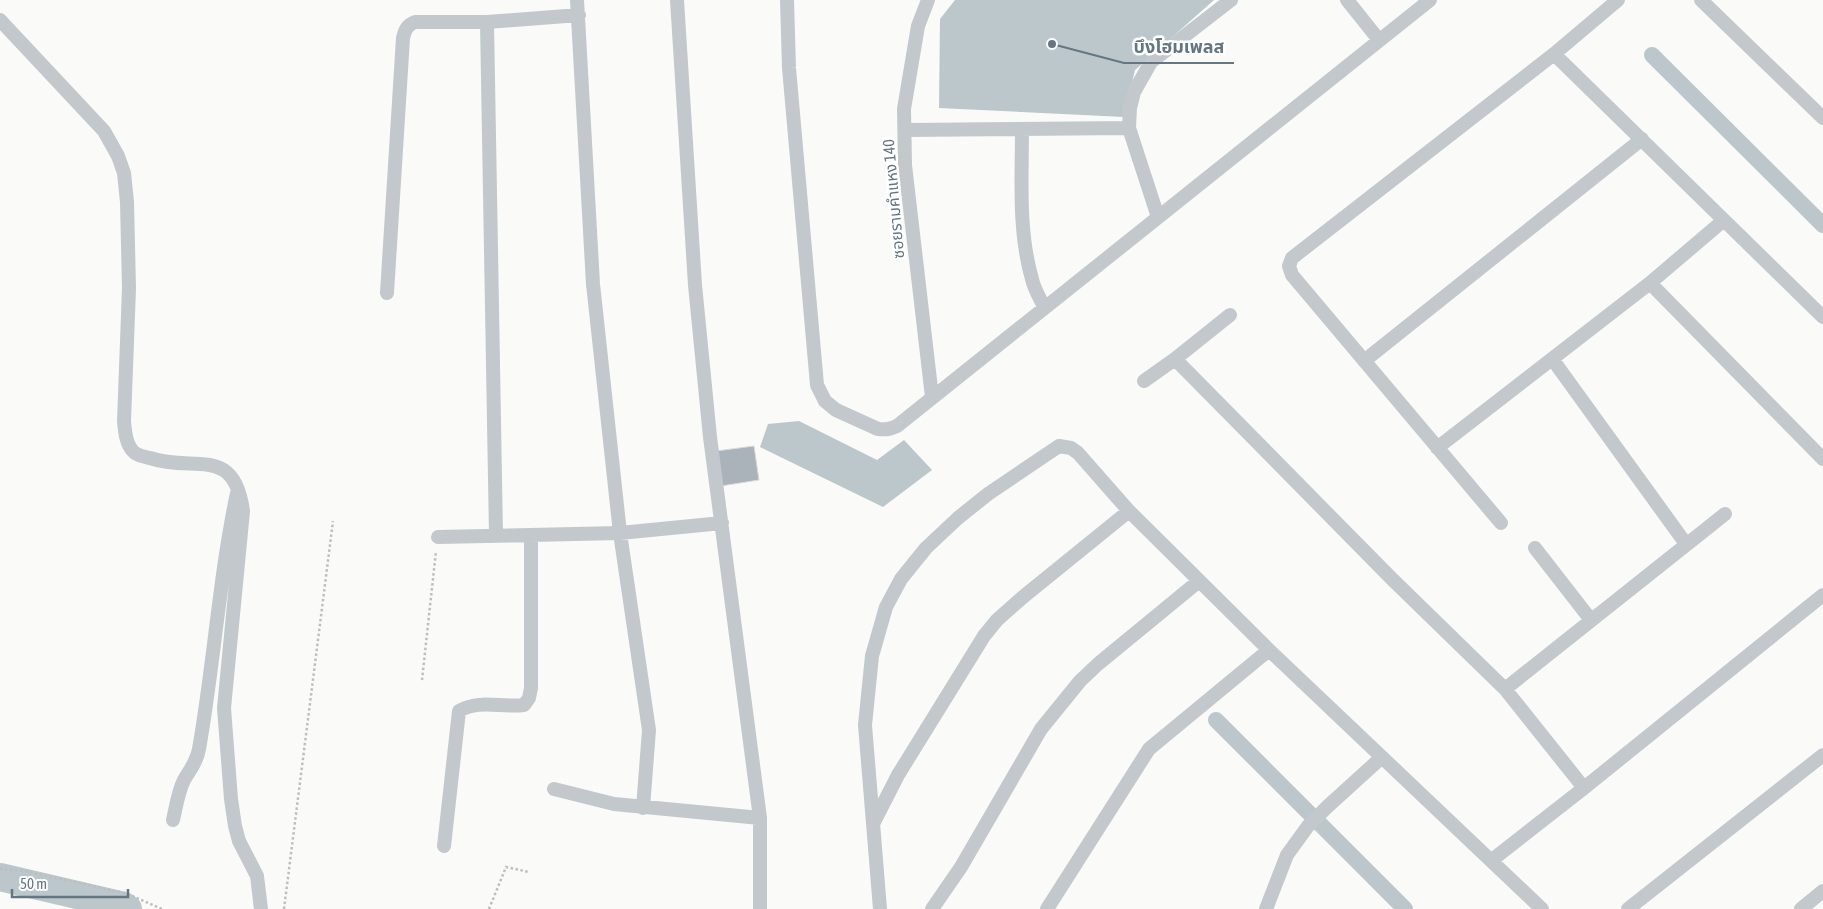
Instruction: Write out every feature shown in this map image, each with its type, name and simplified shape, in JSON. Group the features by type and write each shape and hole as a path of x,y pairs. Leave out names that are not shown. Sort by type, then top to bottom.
{"street":[{"path":"577,0 593,284 620,533 649,730 643,808"},
{"path":"677,0 695,285 710,437 760,818 760,909"},
{"path":"787,0 788,68 817,385 825,401 836,410 884,430 890,430 897,426 1430,0"},
{"name":"ซอยรามคำแหง 140","path":"928,0 918,26 904,109 905,165 932,397"},
{"path":"1158,217 1129,128 1130,108 1134,92 1151,62 1231,0"},
{"path":"1347,0 1379,40"},
{"path":"1501,523 1292,275 1289,266 1292,258 1554,54 1618,0"},
{"path":"1701,0 1823,118"},
{"path":"387,293 403,38 409,24 415,22 487,22 579,16"},
{"path":"0,20 104,131 118,156 124,173 127,202 129,288 124,421 126,438 135,453 157,461 211,464 223,470 233,478 238,488 243,511 199,753 184,781 173,820"},
{"path":"487,22 496,535"},
{"path":"1554,54 1823,317"},
{"path":"905,130 1129,128"},
{"path":"1022,129 1022,204 1025,244 1032,280 1044,307"},
{"path":"1364,361 1642,139"},
{"path":"1437,448 1650,283 1724,220"},
{"path":"1650,283 1823,459"},
{"path":"1144,381 1175,359 1230,314"},
{"path":"1175,359 1392,579 1505,689 1584,788"},
{"path":"1553,360 1686,544"},
{"path":"880,909 865,725 872,656 886,607 901,579 926,548 958,518 988,494 1059,446 1071,448 1078,453 1129,511 1269,650 1542,909"},
{"path":"874,822 898,776 984,636 997,620 1129,511"},
{"path":"1505,689 1725,514"},
{"path":"438,537 620,533 722,523"},
{"path":"444,846 459,711 467,706 478,704 513,706 524,704 529,698 531,688 531,535"},
{"path":"1535,548 1591,620"},
{"path":"932,909 961,867 1041,729 1080,681 1199,581"},
{"path":"1492,860 1823,595"},
{"path":"226,605 224,708 231,799 239,841 257,876 262,909"},
{"path":"1048,909 1149,749 1269,650"},
{"path":"1628,909 1823,755"},
{"path":"1271,907 1287,855 1308,826 1382,757"},
{"path":"554,790 614,804 643,808 760,818"},
{"path":"1801,909 1823,891"}],"path":[{"path":"284,909 333,521"},
{"path":"422,680 438,537"},
{"path":"489,909 506,867 529,872"},
{"path":"0,869 25,872 128,894 162,909"}],"shaded area":[{"path":"955,0 1214,0 1135,70 1124,117 939,108 940,19"},
{"path":"799,421 877,460 904,440 932,470 883,507 760,447 768,424"}],"building":[{"path":"754,446 759,480 721,486 716,451"}],"waterway":[{"path":"1652,55 1823,225"},
{"path":"1216,720 1405,909"},
{"path":"0,877 124,906 128,909"}],"place":[{"name":"บึงโฮมเพลส","path":"1052,44"}]}
